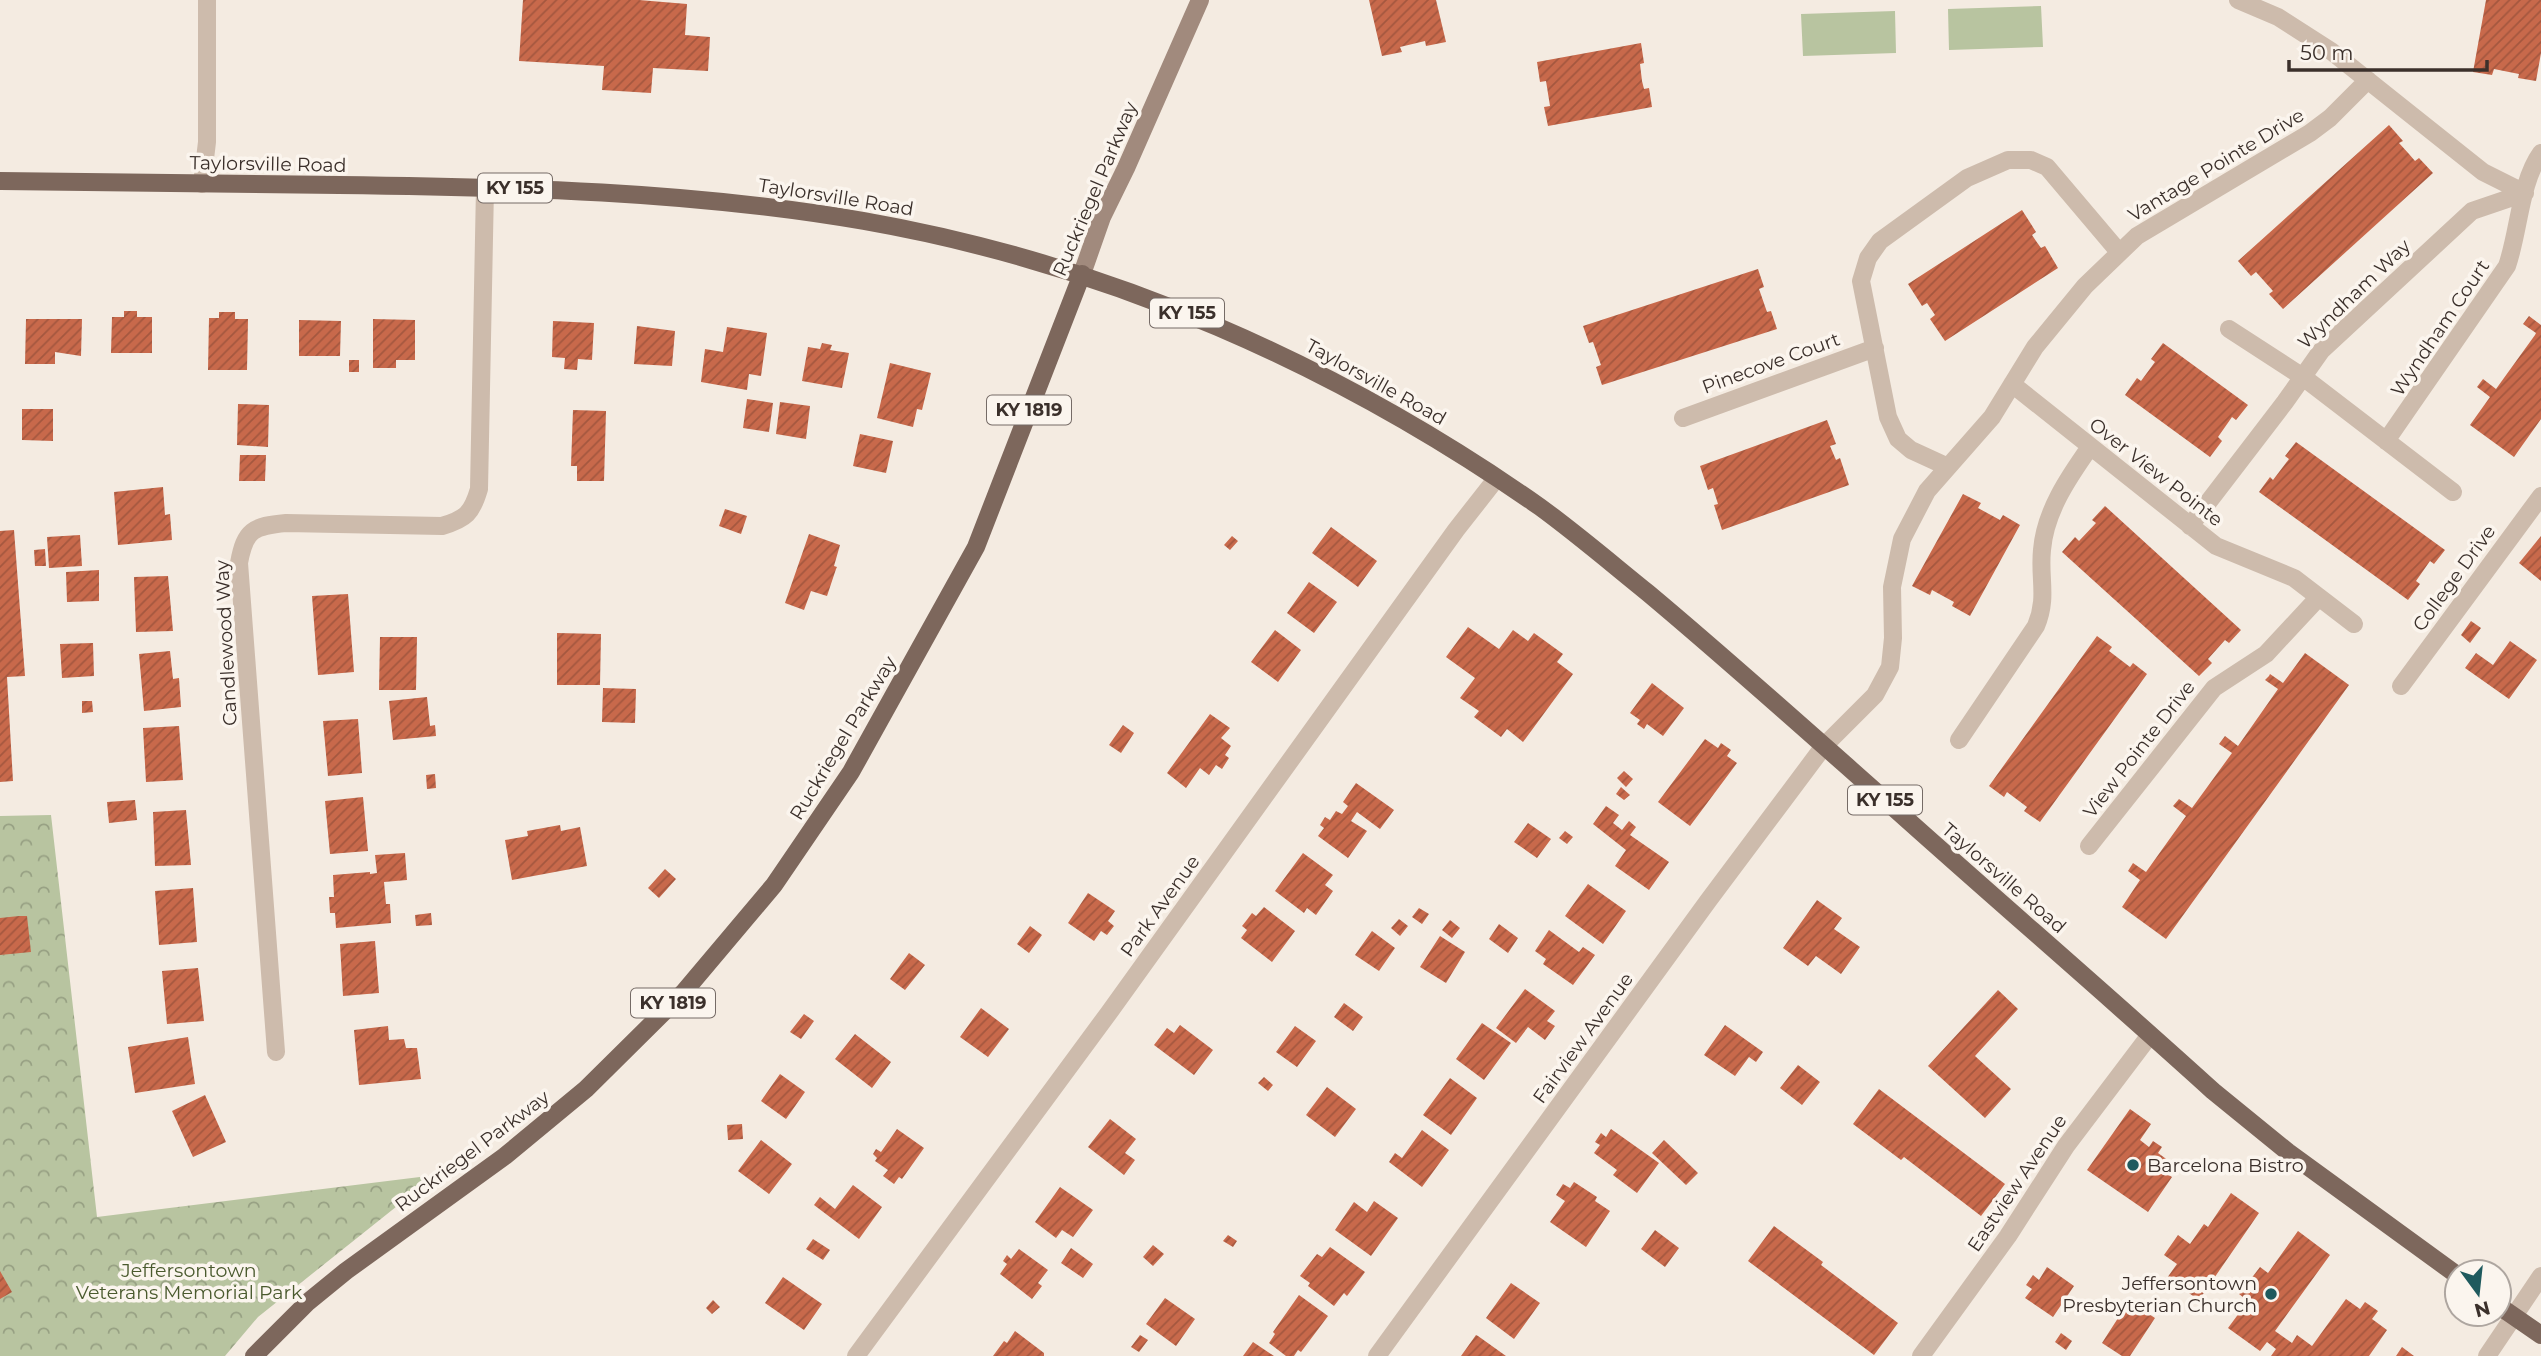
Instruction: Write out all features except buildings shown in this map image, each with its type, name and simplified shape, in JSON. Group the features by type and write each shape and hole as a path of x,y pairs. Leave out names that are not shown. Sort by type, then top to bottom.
{"main road":[{"name":"Ruckriegel Parkway","path":"254,1356 308,1302 346,1271 505,1156 586,1089 683,993 774,886 851,772 976,547 1102,217 1200,0"},
{"name":"Taylorsville Road","path":"0,181 533,188 703,199 826,215 923,232 1082,274 1157,300 1290,358 1458,452 1575,533 1715,649 2213,1091 2288,1152 2443,1265"},
{"path":"2513,1316 2541,1335"}],"street":[{"path":"202,184 207,142 206,0"},
{"path":"2238,0 2278,17 2331,51 2483,172 2525,193"},
{"name":"Vantage Pointe Drive","path":"1824,746 1875,695 1890,667 1893,638 1892,587 1902,539 1927,491 1992,416 2035,347 2060,316 2085,286 2137,236 2310,133 2330,118 2368,79"},
{"name":"Wyndham Court","path":"2386,441 2507,266 2525,193 2541,153"},
{"path":"1948,467 1911,450 1898,439 1888,417 1861,281 1868,258 1880,241 1967,178 2008,160 2031,160 2046,167 2119,253"},
{"name":"Candlewood Way","path":"276,1052 239,563 243,542 261,525 286,523 442,526 467,516 475,504 478,489 485,188"},
{"name":"Wyndham Way","path":"2190,526 2321,351 2472,211 2525,193"},
{"path":"2229,329 2303,377 2453,492"},
{"name":"Pinecove Court","path":"1683,418 1875,348"},
{"name":"Over View Pointe","path":"2012,384 2216,546 2294,578 2354,624"},
{"path":"1959,740 2036,626 2043,609 2042,553 2046,523 2072,473 2090,447"},
{"name":"Park Avenue","path":"856,1356 1108,1014 1456,530 1496,479"},
{"name":"College Drive","path":"2401,686 2541,496"},
{"name":"View Pointe Drive","path":"2089,846 2214,688 2266,654 2319,597"},
{"name":"Fairview Avenue","path":"1377,1356 1824,746"},
{"name":"Eastview Avenue","path":"1922,1356 2008,1236 2066,1146 2150,1035"},
{"path":"2513,1304 2541,1276"},
{"path":"2487,1356 2499,1328"}],"green space":[{"path":"2041,6 2043,47 1949,50 1948,9"},
{"path":"1895,11 1896,53 1803,56 1801,14"},
{"name":"Jeffersontown Veterans Memorial Park","path":"51,815 97,1217 436,1175 258,1317 225,1356 0,1356 0,816"}],"place":[{"name":"Barcelona Bistro","path":"2133,1165"},
{"name":"Jeffersontown Presbyterian Church","path":"2271,1294"}]}
